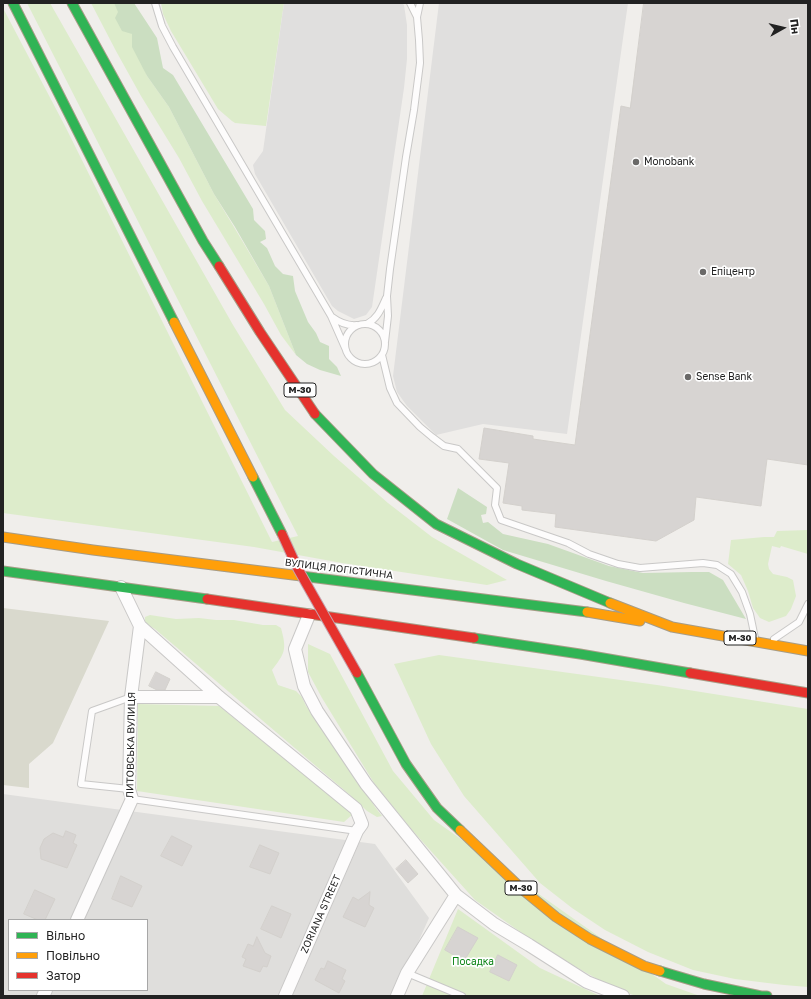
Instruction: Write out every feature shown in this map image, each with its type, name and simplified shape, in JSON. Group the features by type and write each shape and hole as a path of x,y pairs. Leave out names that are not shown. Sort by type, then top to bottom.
{"main road":[{"name":"М-30","path":"14,3 282,534 298,569 406,764 437,808 523,890 556,917 590,939 644,966 704,984 766,996"},
{"name":"М-30","path":"72,3 203,241 260,332 315,413 373,474 436,524 517,564 607,602 672,626 808,651"},
{"name":"ВУЛИЦЯ ЛОГІСТИЧНА","path":"3,537 93,550 577,610 672,626"},
{"path":"3,571 580,654 808,693"}],"street":[{"path":"121,587 140,626 219,698 356,809 362,824 357,831"},
{"path":"309,615 295,649 304,686 317,711 366,784 456,895 494,924 587,982 623,996"},
{"name":"ЛИТОВСЬКА ВУЛИЦЯ","path":"77,919 130,794 131,697 140,626"},
{"path":"131,697 219,698"},
{"name":"ZORIANA STREET","path":"285,996 357,831"},
{"path":"397,996 407,973 456,895"}],"lane":[{"path":"155,3 162,26 173,47 331,316 349,356 360,363 366,364 378,360 385,349 388,316 387,296 390,269 420,63 420,40 417,17 410,3"},
{"path":"417,17 420,3"},
{"path":"346,350 346,338 350,332 354,328 374,320 381,310 387,296"},
{"path":"331,316 338,322 350,326 364,324 374,326 379,330 385,342"},
{"path":"382,355 390,388 397,403 432,437 444,446 458,449 497,488 495,505 502,520 568,543 589,554 618,564 640,568 702,563 717,565 731,574 742,592 750,614 756,641"},
{"path":"768,643 798,622 808,604"},
{"path":"131,697 92,711 81,784 130,794 357,831"},
{"path":"407,973 462,996"}],"shaded area":[{"path":"284,3 402,3 404,5 407,25 407,59 404,88 372,307 366,315 354,319 338,311 332,306 255,174 253,165 263,151"},
{"path":"439,3 628,3 567,434 483,424 436,435 407,406 397,392 393,376"},
{"path":"3,608 109,621 53,743 29,764 29,788 3,785"},
{"path":"3,794 375,844 429,918 394,996 3,996"}],"green space":[{"path":"27,3 50,3 233,325 285,410 334,456 388,503 432,537 507,580 487,585 342,563 254,547 3,513 3,8 66,128 272,542 298,536"},
{"path":"91,3 114,3 132,34 147,76 169,107 214,194 269,286 296,355 281,335 202,201 179,158 141,96"},
{"path":"114,3 134,3 157,38 163,68 173,75 253,209 254,220 265,231 266,239 260,242 267,248 275,266 283,274 293,276 295,291 308,322 316,333 320,342 329,346 329,359 337,367 341,376 320,370 307,364 296,355 269,286 214,194 169,107 147,76 132,47 132,34 122,31 115,18 118,12"},
{"path":"161,3 284,3 266,126 235,123 218,109 171,31 163,14"},
{"path":"458,488 487,507 486,514 481,515 483,523 488,522 503,534 548,544 609,566 643,573 709,572 723,580 746,619 606,581 503,550 447,519"},
{"path":"808,530 808,554 781,546 780,548 772,546 768,564 769,569 773,574 793,580 796,596 791,609 786,616 769,622 760,618 753,608 741,575 728,564 731,540 774,537 777,531"},
{"path":"150,615 176,619 199,618 234,620 263,625 276,625 281,628 284,641 284,651 272,670 278,685 296,691 302,697 306,706 323,726 356,779 382,816 377,817 367,811 155,629 145,623 145,617"},
{"path":"308,644 330,654 393,771 434,820 666,984 700,996 636,996 613,988 546,950 475,900 412,830 374,783 322,698 308,672"},
{"path":"439,655 657,685 808,709 808,987 735,979 693,970 648,952 605,930 572,908 540,883 464,796 431,744 394,664"},
{"path":"138,704 219,706 353,814 344,822 137,791"},
{"name":"Посадка","path":"458,909 540,968 600,996 422,996"}],"building":[{"name":"Епіцентр","path":"644,3 808,3 808,465 767,459 761,506 696,497 694,520 656,541 555,527 556,514 522,510 522,506 503,503 509,463 479,459 484,428 533,436 533,439 575,445 621,106 630,108"},
{"path":"156,672 170,679 165,690 157,690 149,686"},
{"path":"66,831 76,835 73,843 77,845 67,868 41,859 40,848 44,839 53,833 63,837"},
{"path":"172,836 192,846 182,866 161,856"},
{"path":"260,845 279,853 270,874 250,867"},
{"path":"406,860 418,874 408,883 396,869"},
{"path":"121,876 142,886 132,907 112,899"},
{"path":"35,890 55,899 45,919 36,919 24,914"},
{"path":"370,892 369,905 374,908 365,927 343,917 353,897 358,900"},
{"path":"272,906 291,914 281,938 261,929"},
{"path":"458,927 478,938 464,961 445,950"},
{"path":"257,937 265,953 271,956 267,967 263,966 260,972 243,966 246,959 242,957 248,944 253,946"},
{"path":"498,955 517,965 509,981 490,972"},
{"path":"328,961 346,970 342,979 345,981 339,993 315,980 321,968 324,969"}],"traffic: fast":[{"path":"13,3 174,322"},
{"path":"72,3 203,241 219,266"},
{"path":"315,414 373,474 436,524 517,564 610,603"},
{"path":"253,477 282,534"},
{"path":"3,571 207,599"},
{"path":"301,576 587,612"},
{"path":"474,638 690,673"},
{"path":"357,673 406,764 437,808 460,830"},
{"path":"660,971 704,984 767,996"}],"traffic: slow":[{"path":"174,322 253,477"},
{"path":"3,537 93,550 301,576"},
{"path":"610,603 672,627 808,651"},
{"path":"587,612 640,621"},
{"path":"460,830 523,890 556,917 590,939 644,966 660,971"}],"traffic: jam":[{"path":"219,266 260,332 315,414"},
{"path":"282,534 298,569 357,673"},
{"path":"207,599 474,638"},
{"path":"690,673 808,693"}],"place":[{"name":"Monobank","path":"636,162"},
{"name":"Епіцентр","path":"703,272"},
{"name":"Sense Bank","path":"688,377"}]}
